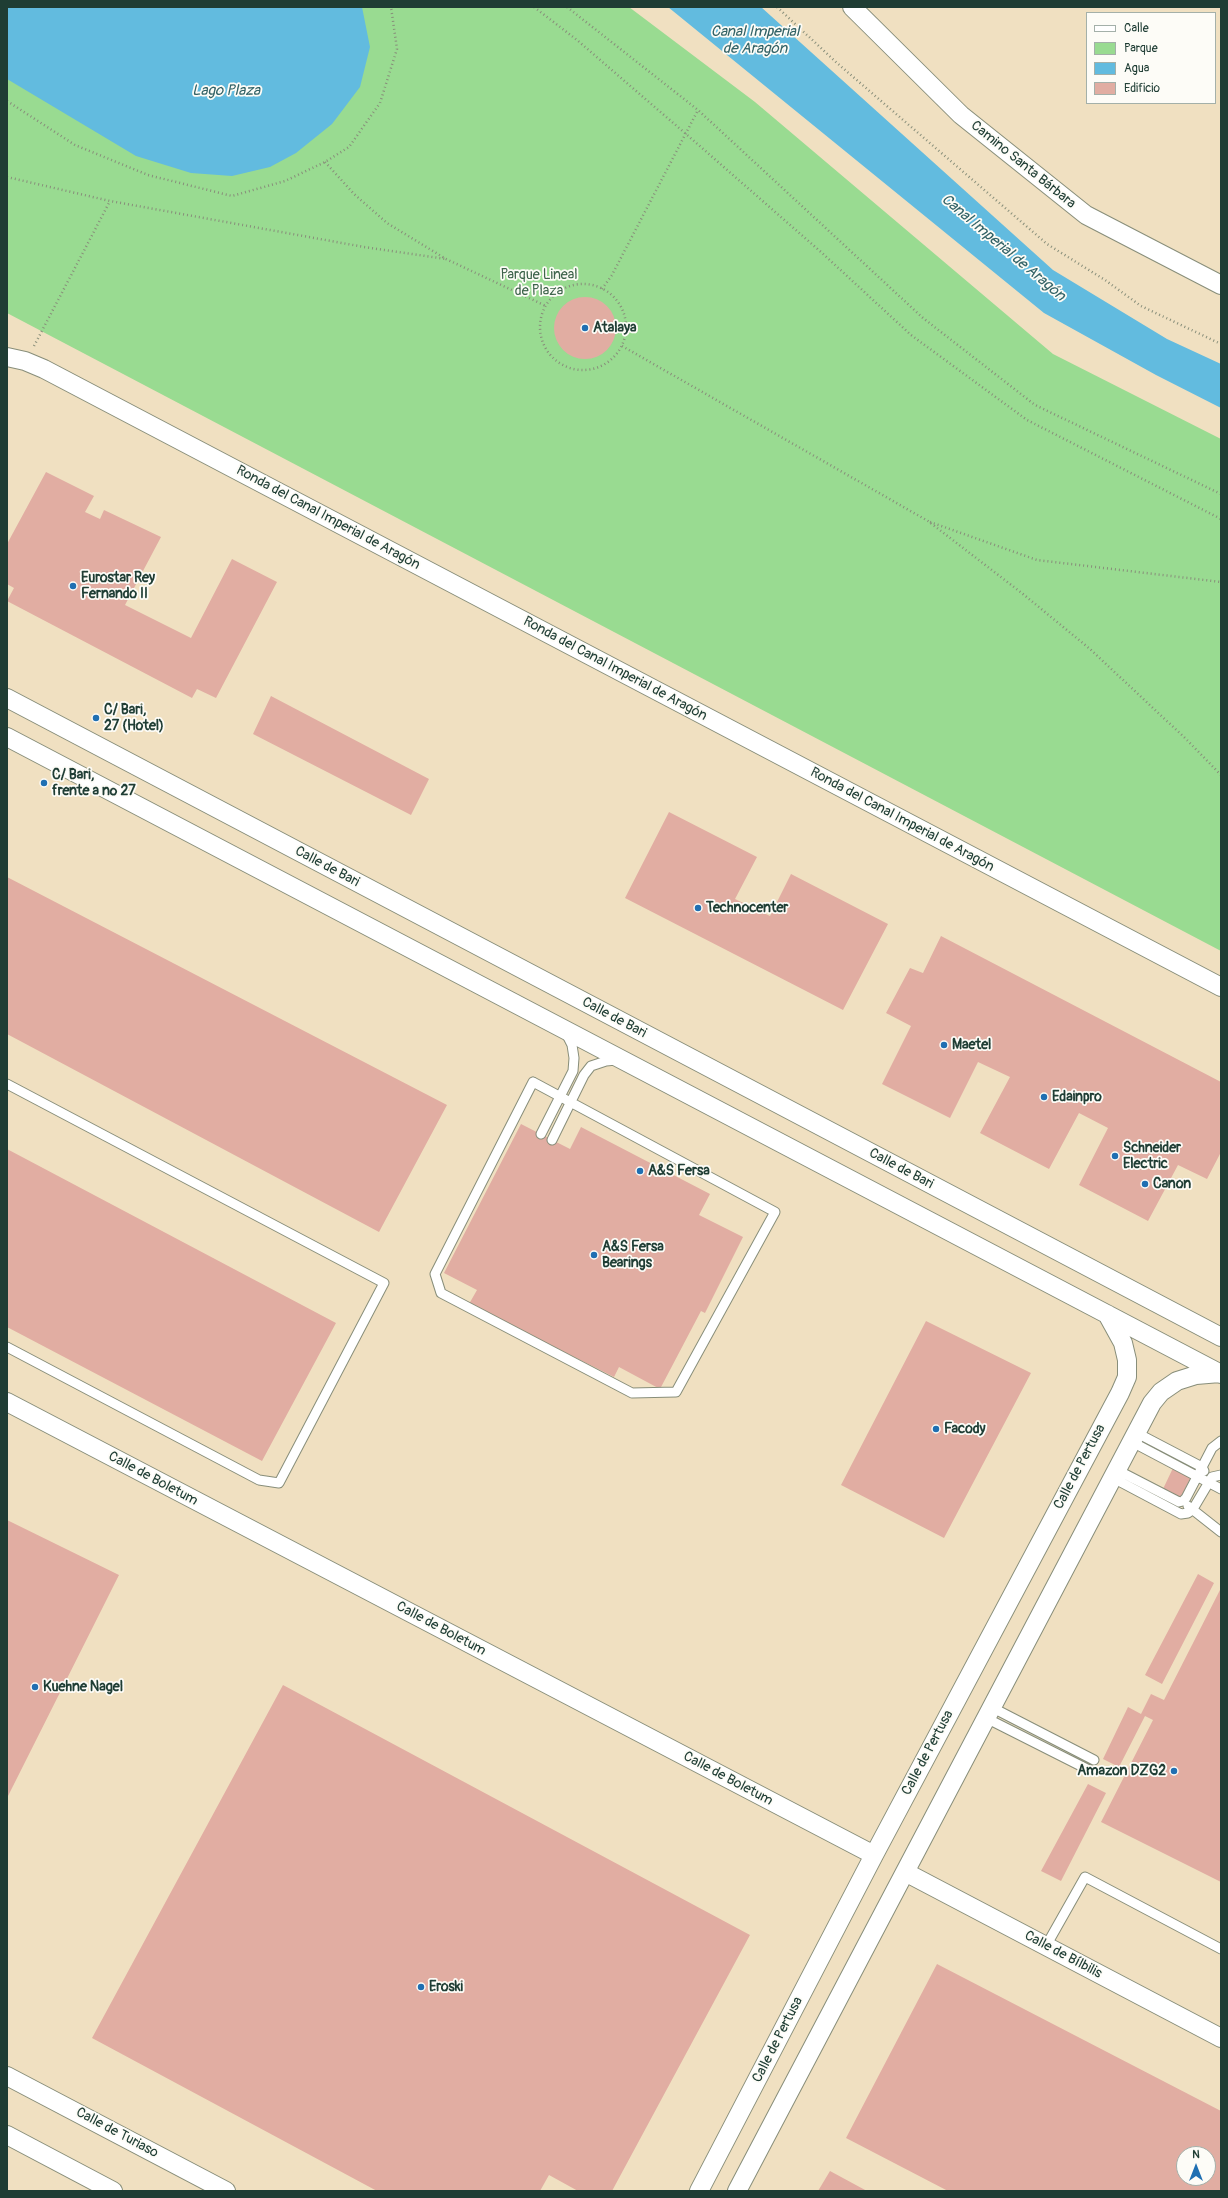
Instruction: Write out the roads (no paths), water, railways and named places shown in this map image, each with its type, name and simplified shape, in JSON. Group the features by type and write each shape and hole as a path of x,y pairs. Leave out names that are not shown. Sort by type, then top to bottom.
{"street":[{"name":"Camino Santa Bárbara","path":"852,7 961,115 1086,215 1221,285"},
{"name":"Ronda del Canal Imperial de Aragón","path":"7,357 25,361 58,376 1221,987"},
{"name":"Calle de Bari","path":"7,698 1221,1337"},
{"path":"7,737 1220,1373"},
{"name":"Calle de Pertusa","path":"699,2191 874,1855 1120,1393 1127,1377 1127,1360 1123,1343 1106,1314"},
{"path":"737,2191 1134,1437 1161,1392 1177,1381 1196,1375 1220,1373"},
{"name":"Calle de Boletum","path":"7,1402 874,1855"},
{"name":"Calle de Bílbilis","path":"905,1872 1221,2038"},
{"name":"Calle de Turiaso","path":"7,2076 226,2191"},
{"path":"7,2135 113,2191"}],"lane":[{"path":"541,1134 573,1070 574,1058 572,1045 565,1030"},
{"path":"552,1140 584,1075 591,1066 606,1061 622,1060"},
{"path":"533,1082 570,1102 775,1212 676,1392 632,1393 441,1293 435,1274 533,1082"},
{"path":"7,1084 384,1283 279,1483 259,1480 7,1347"},
{"path":"1134,1437 1202,1467 1208,1482"},
{"path":"1134,1437 1221,1489"},
{"path":"1179,1502 1186,1498 1212,1448 1221,1441"},
{"path":"1115,1474 1179,1502 1191,1511 1221,1525"},
{"path":"1115,1474 1181,1514 1191,1511 1212,1476 1221,1475"},
{"path":"1203,1516 1221,1532"},
{"path":"989,1713 1094,1760"},
{"path":"989,1713 1089,1770"},
{"path":"1046,1946 1085,1877 1221,1949"}],"water":[{"name":"Lago Plaza","path":"7,7 362,7 370,47 360,87 332,124 296,153 270,167 232,176 191,173 136,156 7,79"},
{"name":"Canal Imperial de Aragón","path":"668,7 761,7 1053,270 1167,339 1221,364 1221,408 1156,375 1044,313"}],"place":[{"name":"Atalaya","path":"585,328"},
{"name":"Eurostar Rey Fernando II","path":"73,586"},
{"name":"C/ Bari, 27 (Hotel)","path":"96,718"},
{"name":"C/ Bari, frente a nº 27","path":"44,783"},
{"name":"Technocenter","path":"698,908"},
{"name":"Maetel","path":"944,1045"},
{"name":"Edainpro","path":"1044,1097"},
{"name":"Schneider Electric","path":"1115,1156"},
{"name":"A&S Fersa","path":"640,1171"},
{"name":"Canon","path":"1145,1184"},
{"name":"A&S Fersa Bearings","path":"594,1255"},
{"name":"Facody","path":"936,1429"},
{"name":"Kuehne Nagel","path":"35,1687"},
{"name":"Amazon DZG2","path":"1174,1771"},
{"name":"Eroski","path":"421,1987"}],"park label":[{"name":"Parque Lineal de Plaza","path":"539,284"}]}
